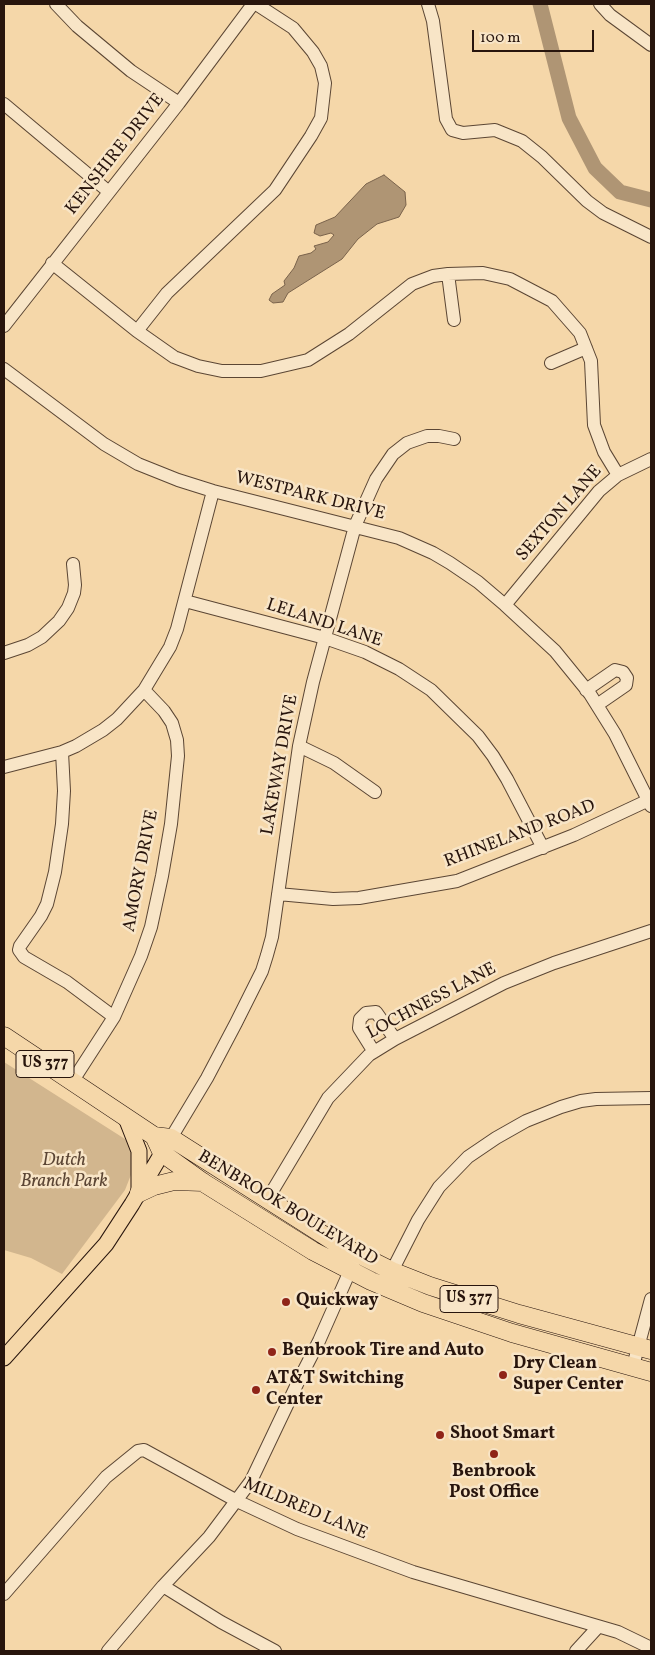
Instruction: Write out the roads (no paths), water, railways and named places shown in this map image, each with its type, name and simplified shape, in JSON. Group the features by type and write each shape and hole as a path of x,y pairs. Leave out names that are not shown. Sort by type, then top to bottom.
{"highway":[{"name":"BENBROOK BOULEVARD","path":"4,1036 162,1142 267,1200 336,1243 392,1272 519,1314 644,1349"},
{"name":"BENBROOK BOULEVARD","path":"162,1142 204,1182 313,1251 383,1287 445,1311 512,1333 651,1372"},
{"path":"139,1193 174,1180 204,1182"}],"main road":[{"path":"126,1118 139,1151 139,1193"},
{"path":"4,1358 106,1244 139,1193 162,1142"}],"street":[{"path":"56,4 77,26 131,71 179,103"},
{"path":"137,331 167,293 275,190 321,118 325,83 321,66 313,52 293,28 254,4"},
{"name":"KENSHIRE DRIVE","path":"4,326 254,4"},
{"path":"428,4 433,21 446,118 452,130 463,133 495,130 522,141 542,157 587,201 603,213 651,237"},
{"path":"600,4 610,15 651,45"},
{"path":"4,104 109,192"},
{"path":"52,264 137,331 174,357 198,366 222,371 261,371 308,360 349,334 412,284 433,276 483,273 510,279 552,302 580,333 591,360 594,425 604,452 618,475"},
{"path":"448,274 454,320"},
{"path":"551,363 586,348"},
{"name":"WESTPARK DRIVE","path":"4,369 104,444 138,464 178,480 399,538 433,553 478,582 555,651 586,690 615,734 650,802"},
{"name":"LAKEWAY DRIVE","path":"162,1142 207,1078 262,971 272,937 299,746 313,682 355,526 376,479 393,454 407,443 427,436 454,439"},
{"name":"SEXTON LANE","path":"505,605 599,491 618,475 651,459"},
{"path":"4,767 62,752 103,730 132,705 144,690 170,647 185,601 214,490"},
{"path":"4,653 42,637 59,621 68,608 74,593 73,564"},
{"name":"LELAND LANE","path":"185,601 325,638 365,652 399,669 431,690 464,721 493,756 508,779 543,848"},
{"path":"586,690 615,670 622,672 626,678 626,685 597,705"},
{"name":"AMORY DRIVE","path":"72,1082 114,1017 141,956 151,927 162,876 178,756 177,740 172,723 164,711 144,690"},
{"path":"299,746 334,763 375,792"},
{"path":"62,752 64,791 62,824 55,872 47,904 19,950 24,957 66,982 114,1017"},
{"name":"RHINELAND ROAD","path":"278,894 333,899 359,898 457,881 543,848 650,802"},
{"name":"LOCHNESS LANE","path":"267,1200 328,1098 347,1076 374,1052 395,1039 504,983 554,963 651,931"},
{"path":"374,1052 359,1028 360,1019 366,1014 376,1012 395,1039"},
{"path":"392,1272 418,1220 439,1187 468,1157 496,1138 526,1121 561,1106 596,1098 651,1098"},
{"path":"108,1651 209,1537 252,1481 319,1341 357,1254"},
{"path":"633,1366 644,1349 651,1299"},
{"name":"MILDRED LANE","path":"4,1594 106,1477 138,1451 146,1451 237,1501 297,1529 413,1572 598,1627 634,1639 651,1648"},
{"path":"164,1586 221,1622 275,1651"},
{"path":"576,1651 598,1627"}],"waterway":[{"path":"540,4 569,118 595,168 620,192 651,200"}],"place":[{"name":"Quickway","path":"286,1302"},
{"name":"Benbrook Tire and Auto","path":"272,1352"},
{"name":"Dry Clean Super Center","path":"503,1375"},
{"name":"AT&T Switching Center","path":"256,1390"},
{"name":"Shoot Smart","path":"440,1435"},
{"name":"Benbrook Post Office","path":"494,1454"}],"park label":[{"name":"Dutch Branch Park","path":"64,1172"}]}
